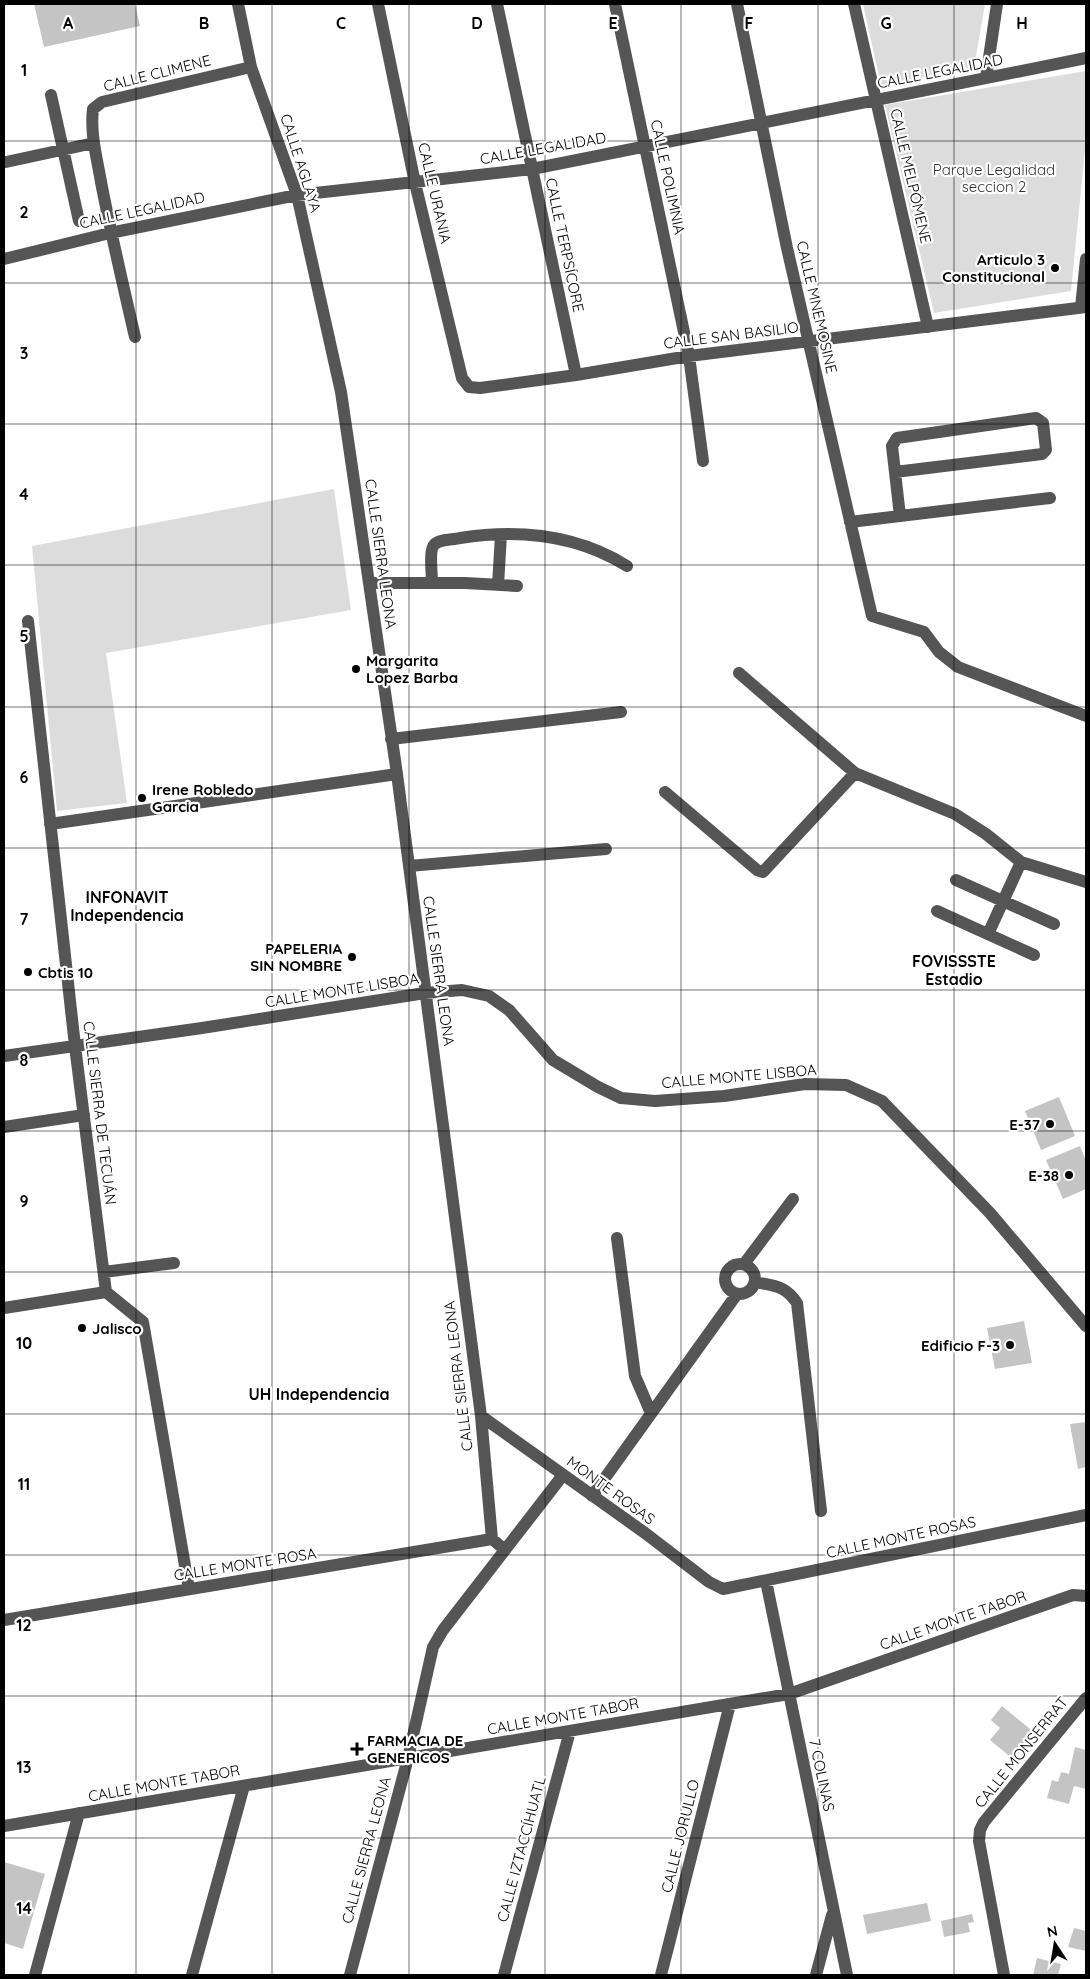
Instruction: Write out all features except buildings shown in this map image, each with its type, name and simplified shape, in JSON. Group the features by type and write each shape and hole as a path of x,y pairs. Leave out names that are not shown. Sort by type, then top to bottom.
{"street":[{"name":"CALLE AGLAYA","path":"238,4 251,67 297,195 341,392"},
{"name":"CALLE URANIA","path":"378,4 415,183 462,378 469,387"},
{"name":"CALLE TERPSÍCORE","path":"497,4 576,375"},
{"name":"CALLE POLIMNIA","path":"615,4 689,356 703,461"},
{"name":"CALLE MNEMOSINE","path":"737,4 787,248 872,616 924,632 939,652 958,667 1086,716"},
{"name":"CALLE MELPÓMENE","path":"854,4 928,327"},
{"path":"986,78 997,4"},
{"name":"CALLE LEGALIDAD","path":"4,259 110,233 297,195 532,169 1086,58"},
{"name":"CALLE CLIMENE","path":"135,337 110,233 94,143 93,109 102,102 251,67"},
{"path":"51,95 79,221"},
{"path":"6,162 94,143"},
{"path":"1084,307 1086,259"},
{"name":"CALLE SAN BASILIO","path":"469,387 480,388 576,375 689,356 1084,307"},
{"name":"CALLE SIERRA LEONA","path":"341,392 392,739 481,1416 492,1539"},
{"path":"895,472 1042,454 1046,450 1043,422 1036,418 896,438 892,446 900,516"},
{"path":"850,522 1050,498"},
{"path":"498,585 501,535"},
{"path":"432,582 431,550 434,545 439,542 471,536 533,535 568,540 602,552 627,566"},
{"path":"369,583 432,582 517,586"},
{"name":"CALLE SIERRA DE TECUÁN","path":"28,621 75,1046 106,1292"},
{"path":"739,673 855,773 954,814 986,834 1021,862 1086,882"},
{"path":"392,739 621,712"},
{"path":"665,792 757,870 763,872 855,773"},
{"path":"50,824 396,774"},
{"path":"408,866 606,849"},
{"path":"988,934 1021,862"},
{"path":"956,880 1054,924"},
{"path":"936,911 1034,955"},
{"name":"CALLE MONTE LISBOA","path":"4,1056 462,990 489,996 509,1010 553,1060 598,1088 621,1098 654,1101 724,1096 805,1084 846,1085 882,1101 990,1213 1086,1326"},
{"path":"4,1127 84,1115"},
{"path":"744,1264 793,1199"},
{"path":"617,1238 635,1376 651,1413"},
{"path":"104,1272 174,1263"},
{"path":"744,1264 753,1271 755,1282 748,1292 736,1294 726,1287 724,1275 732,1265 744,1264"},
{"path":"755,1282 781,1287 797,1303 821,1510"},
{"path":"4,1308 106,1292 143,1322 189,1589"},
{"path":"592,1496 736,1294"},
{"name":"MONTE ROSAS","path":"481,1416 709,1582 723,1590"},
{"name":"CALLE SIERRA LEONA","path":"350,1975 408,1758 433,1647 443,1630 504,1549 563,1475"},
{"name":"CALLE MONTE ROSAS","path":"723,1590 1086,1515"},
{"path":"492,1539 504,1549"},
{"name":"CALLE MONTE ROSA","path":"4,1620 492,1539"},
{"name":"7 COLINAS","path":"766,1581 847,1975"},
{"name":"CALLE MONTE TABOR","path":"4,1826 789,1694 1073,1596 1086,1596"},
{"name":"CALLE MONSERRAT","path":"1004,1975 979,1841 980,1830 984,1822 1086,1698"},
{"name":"CALLE JORULLO","path":"661,1975 730,1704"},
{"name":"CALLE IZTACCÍHUATL","path":"504,1975 570,1731"},
{"path":"192,1975 244,1786"},
{"path":"35,1975 79,1813"},
{"path":"816,1975 833,1911"}],"green space":[{"path":"863,4 985,4 974,67 881,86"},
{"name":"Parque Legalidad seccion 2","path":"1086,71 1086,140 1071,291 934,313 885,105"},
{"path":"334,489 351,610 106,653 127,803 57,811 32,546"}],"place":[{"name":"Articulo 3 Constitucional","path":"1055,268"},
{"name":"Margarita Lopez Barba","path":"356,669"},
{"name":"Irene Robledo Garcia","path":"142,798"},
{"name":"PAPELERIA SIN NOMBRE","path":"352,957"},
{"name":"Cbtis 10","path":"28,972"},
{"name":"E-37","path":"1050,1124"},
{"name":"E-38","path":"1069,1175"},
{"name":"Jalisco","path":"82,1328"},
{"name":"Edificio F-3","path":"1010,1345"},
{"name":"FARMACIA DE GENERICOS","path":"357,1749"}],"district":[{"name":"INFONAVIT Independencia","path":"127,906"},
{"name":"FOVISSSTE Estadio","path":"954,970"},
{"name":"UH Independencia","path":"319,1394"}]}
